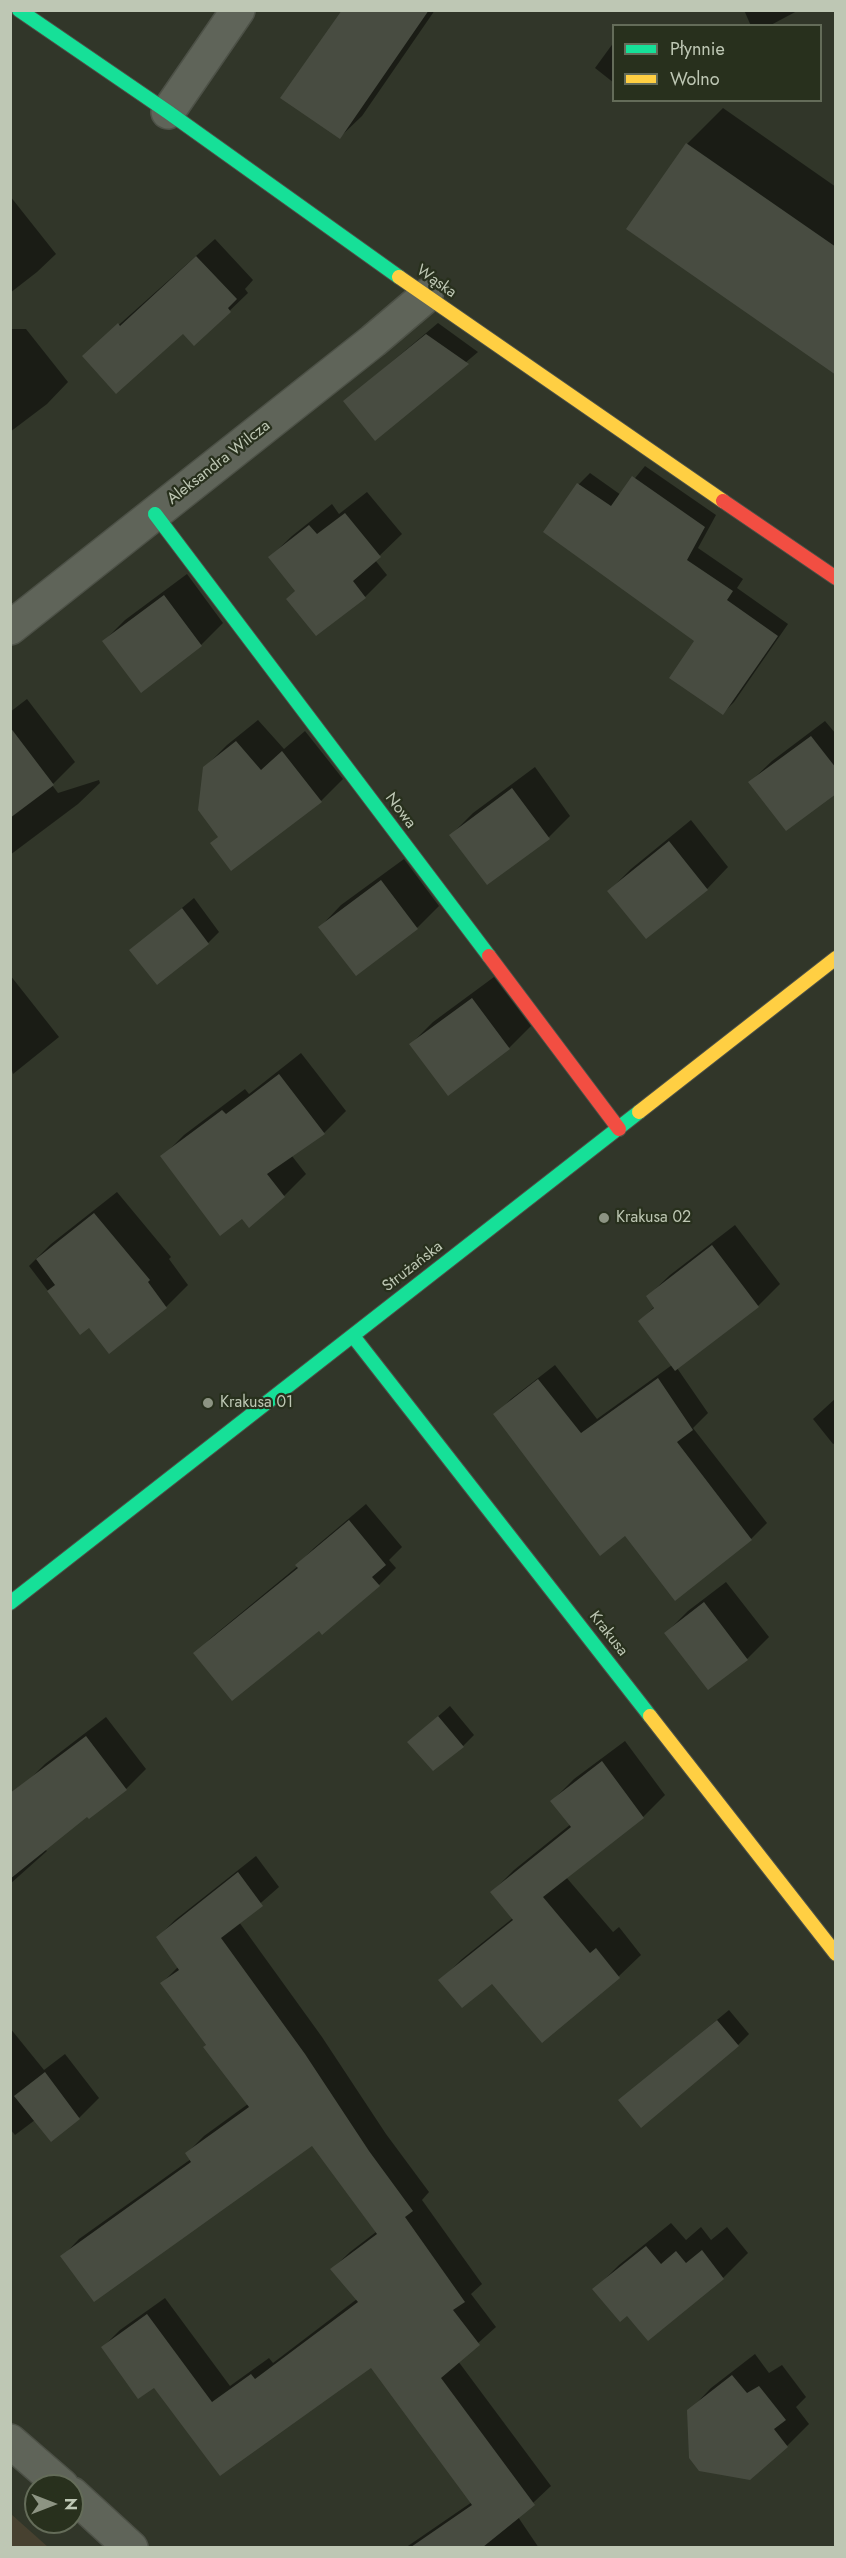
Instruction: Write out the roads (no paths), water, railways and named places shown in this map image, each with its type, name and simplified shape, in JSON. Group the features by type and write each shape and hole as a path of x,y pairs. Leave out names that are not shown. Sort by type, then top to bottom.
{"street":[{"name":"Wąska","path":"20,10 168,112 426,296 836,578"},
{"path":"168,112 238,10"},
{"name":"Aleksandra Wilcza","path":"10,628 373,341 426,296"},
{"name":"Nowa","path":"155,514 620,1129"},
{"name":"Strużańska","path":"10,1603 620,1129 836,958"},
{"name":"Krakusa","path":"352,1336 836,1954"},
{"path":"10,2441 48,2474"},
{"path":"84,2505 131,2547"}],"place":[{"name":"Krakusa 02","path":"604,1218"},
{"name":"Krakusa 01","path":"208,1403"}]}
